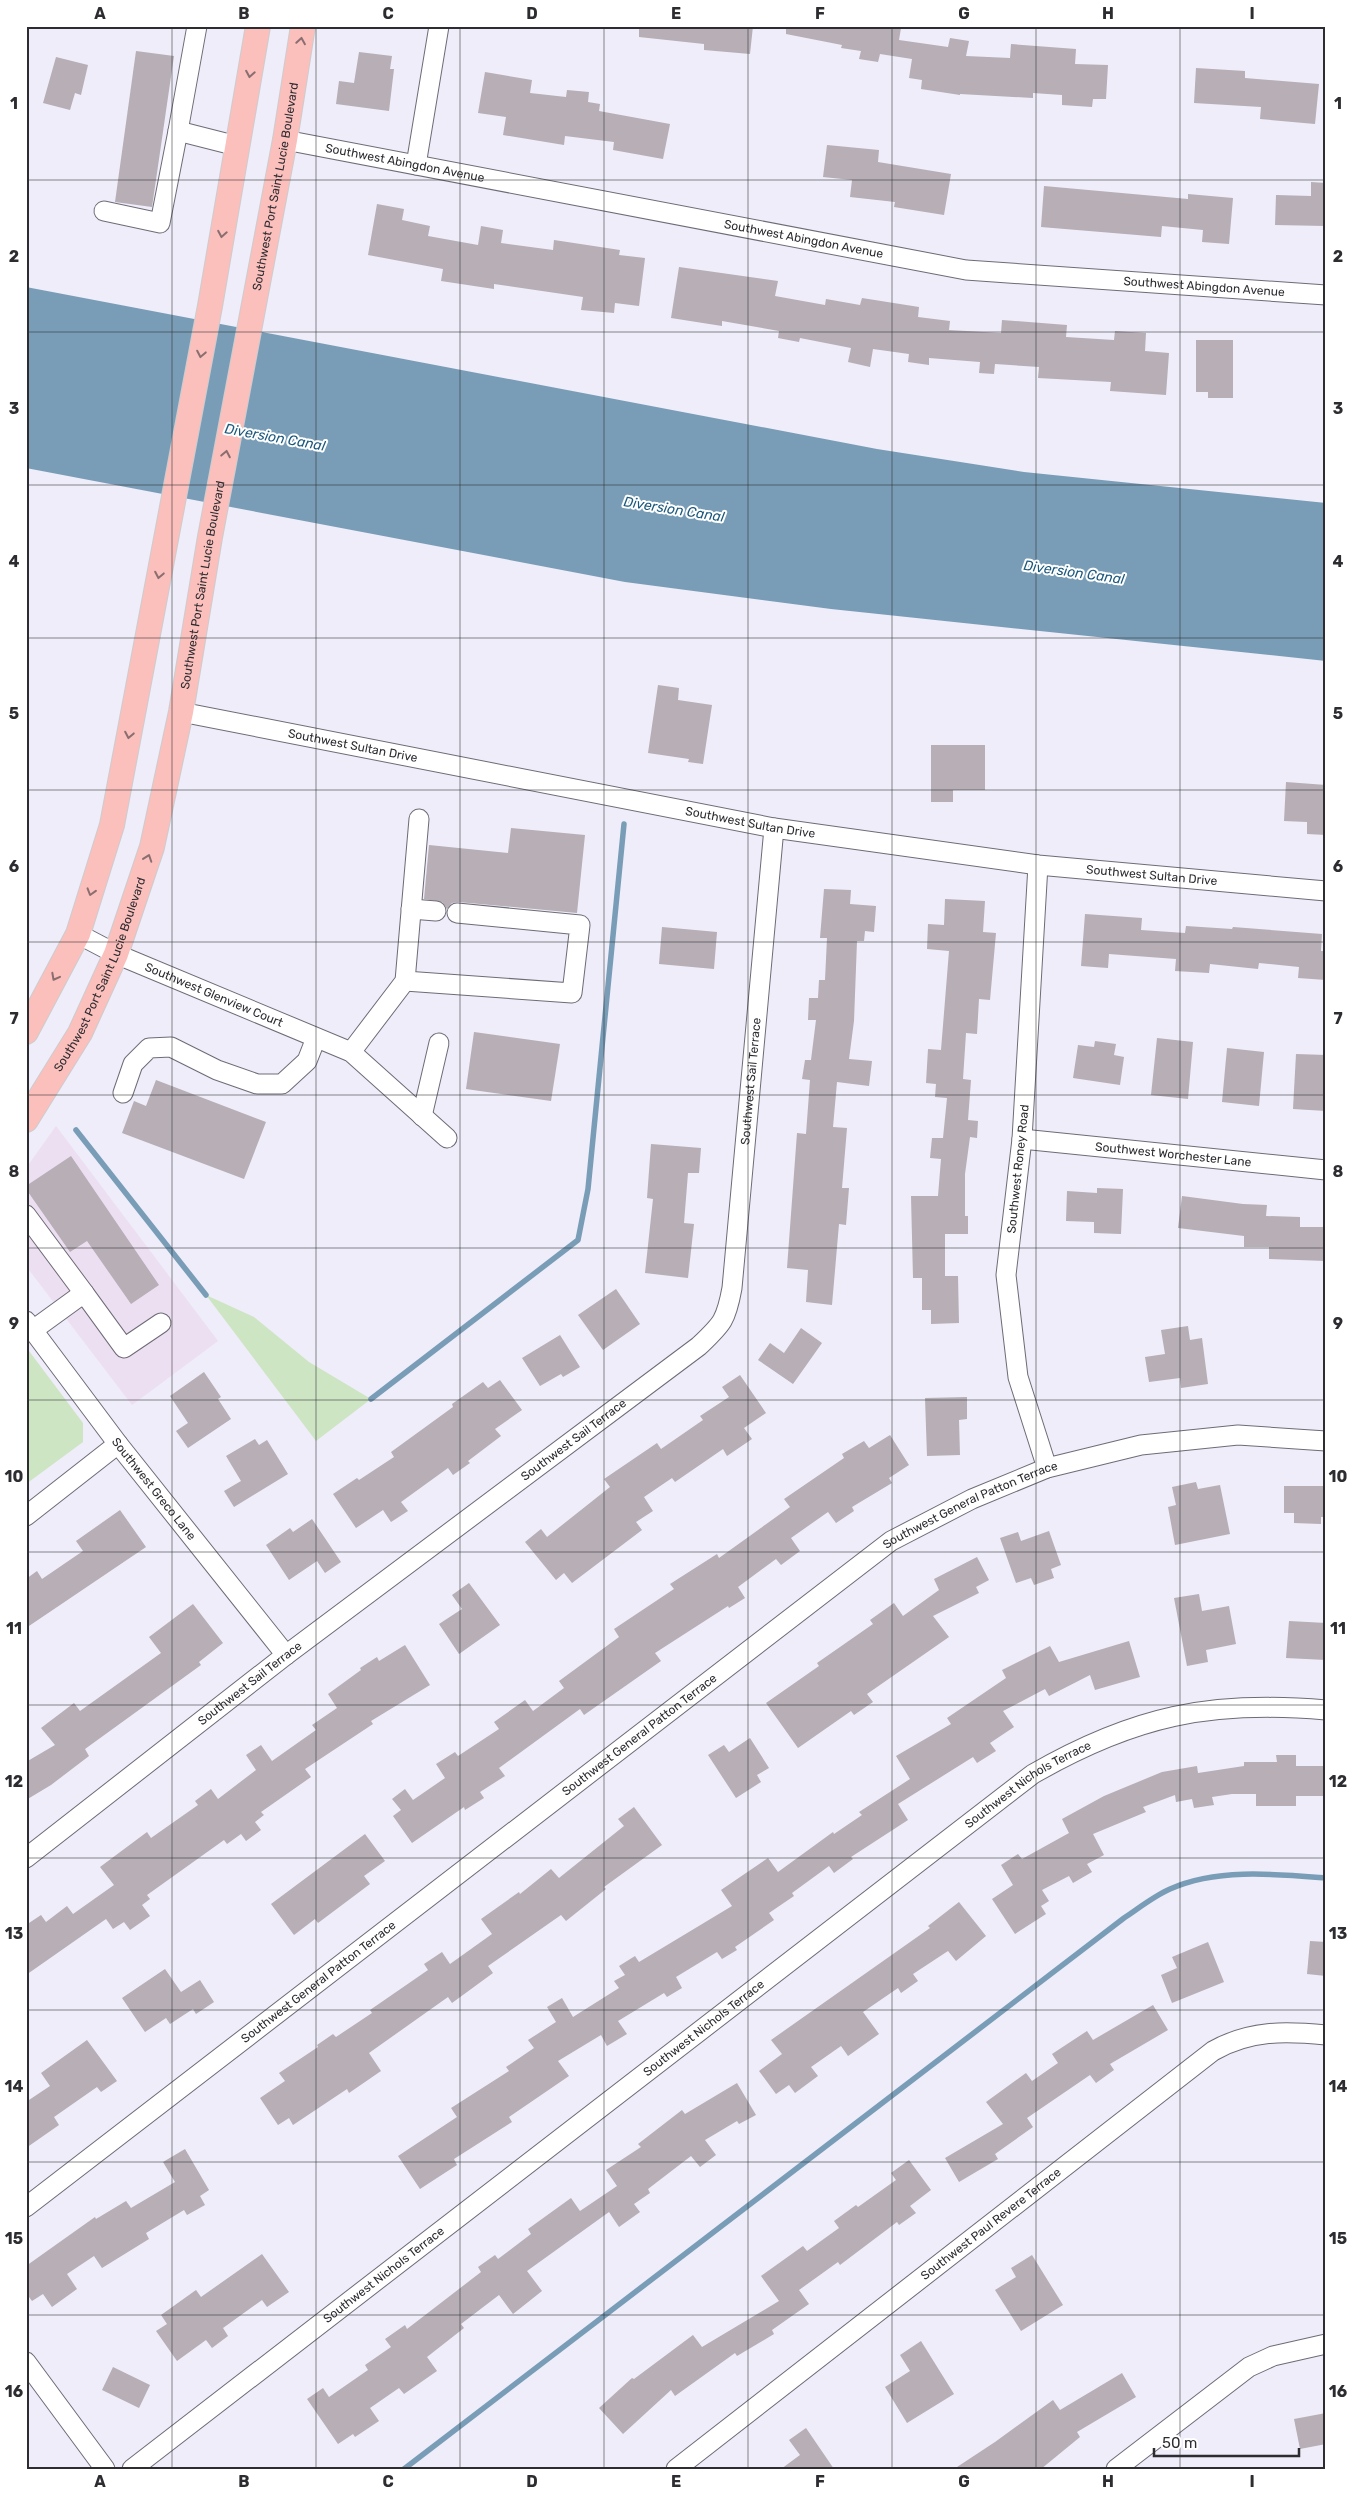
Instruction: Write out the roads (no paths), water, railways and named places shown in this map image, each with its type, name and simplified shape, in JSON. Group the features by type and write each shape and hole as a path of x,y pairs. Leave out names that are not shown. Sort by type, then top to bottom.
{"main road":[{"path":"26,1032 78,934 112,825 210,306 258,26"},
{"name":"Southwest Port Saint Lucie Boulevard","path":"26,1120 80,1033 116,954 152,847 181,712 210,537 285,140 304,26"}],"street":[{"path":"104,212 160,223 196,26"},
{"path":"416,165 439,26"},
{"path":"178,131 237,146"},
{"name":"Southwest Abingdon Avenue","path":"285,140 966,270 1326,295"},
{"name":"Southwest Sultan Drive","path":"181,712 774,828 1038,865 1326,891"},
{"path":"419,819 405,981 351,1052 448,1138"},
{"name":"Southwest Sail Terrace","path":"26,1858 286,1655 699,1346 722,1325 728,1309 732,1288 774,828"},
{"name":"Southwest Roney Road","path":"1038,865 1022,1139 1006,1275 1018,1377 1047,1468"},
{"path":"411,908 436,911"},
{"path":"405,981 572,994 580,925 458,913"},
{"name":"Southwest Glenview Court","path":"78,934 116,954 351,1052"},
{"path":"124,1093 133,1064 149,1048 171,1047 217,1070 257,1084 282,1084 308,1061 316,1038"},
{"path":"422,1116 438,1043"},
{"name":"Southwest Worchester Lane","path":"1022,1139 1326,1170"},
{"path":"26,1215 124,1348 162,1323"},
{"path":"29,1326 84,1293"},
{"name":"Southwest Greco Lane","path":"29,1326 118,1444 286,1655"},
{"name":"Southwest General Patton Terrace","path":"26,2207 891,1541 972,1499 1047,1468 1141,1445 1238,1435 1326,1441"},
{"path":"26,1516 118,1444"},
{"name":"Southwest Nichols Terrace","path":"132,2469 1033,1774 1075,1750 1133,1727 1168,1717 1203,1711 1268,1706 1326,1710"},
{"name":"Southwest Paul Revere Terrace","path":"676,2469 1213,2050 1231,2041 1256,2034 1300,2032 1326,2035"},
{"path":"1116,2469 1249,2367 1273,2356 1326,2344"},
{"path":"26,2362 105,2469"}],"water":[{"name":"Diversion Canal","path":"26,287 877,449 1024,472 1326,503 1326,661 831,609 625,582 26,468"}],"waterway":[{"path":"371,1399 578,1240 588,1189 624,824"},
{"path":"76,1130 206,1295"},
{"path":"404,2469 1124,1918 1152,1899 1188,1882 1227,1875 1267,1874 1326,1878"}]}
